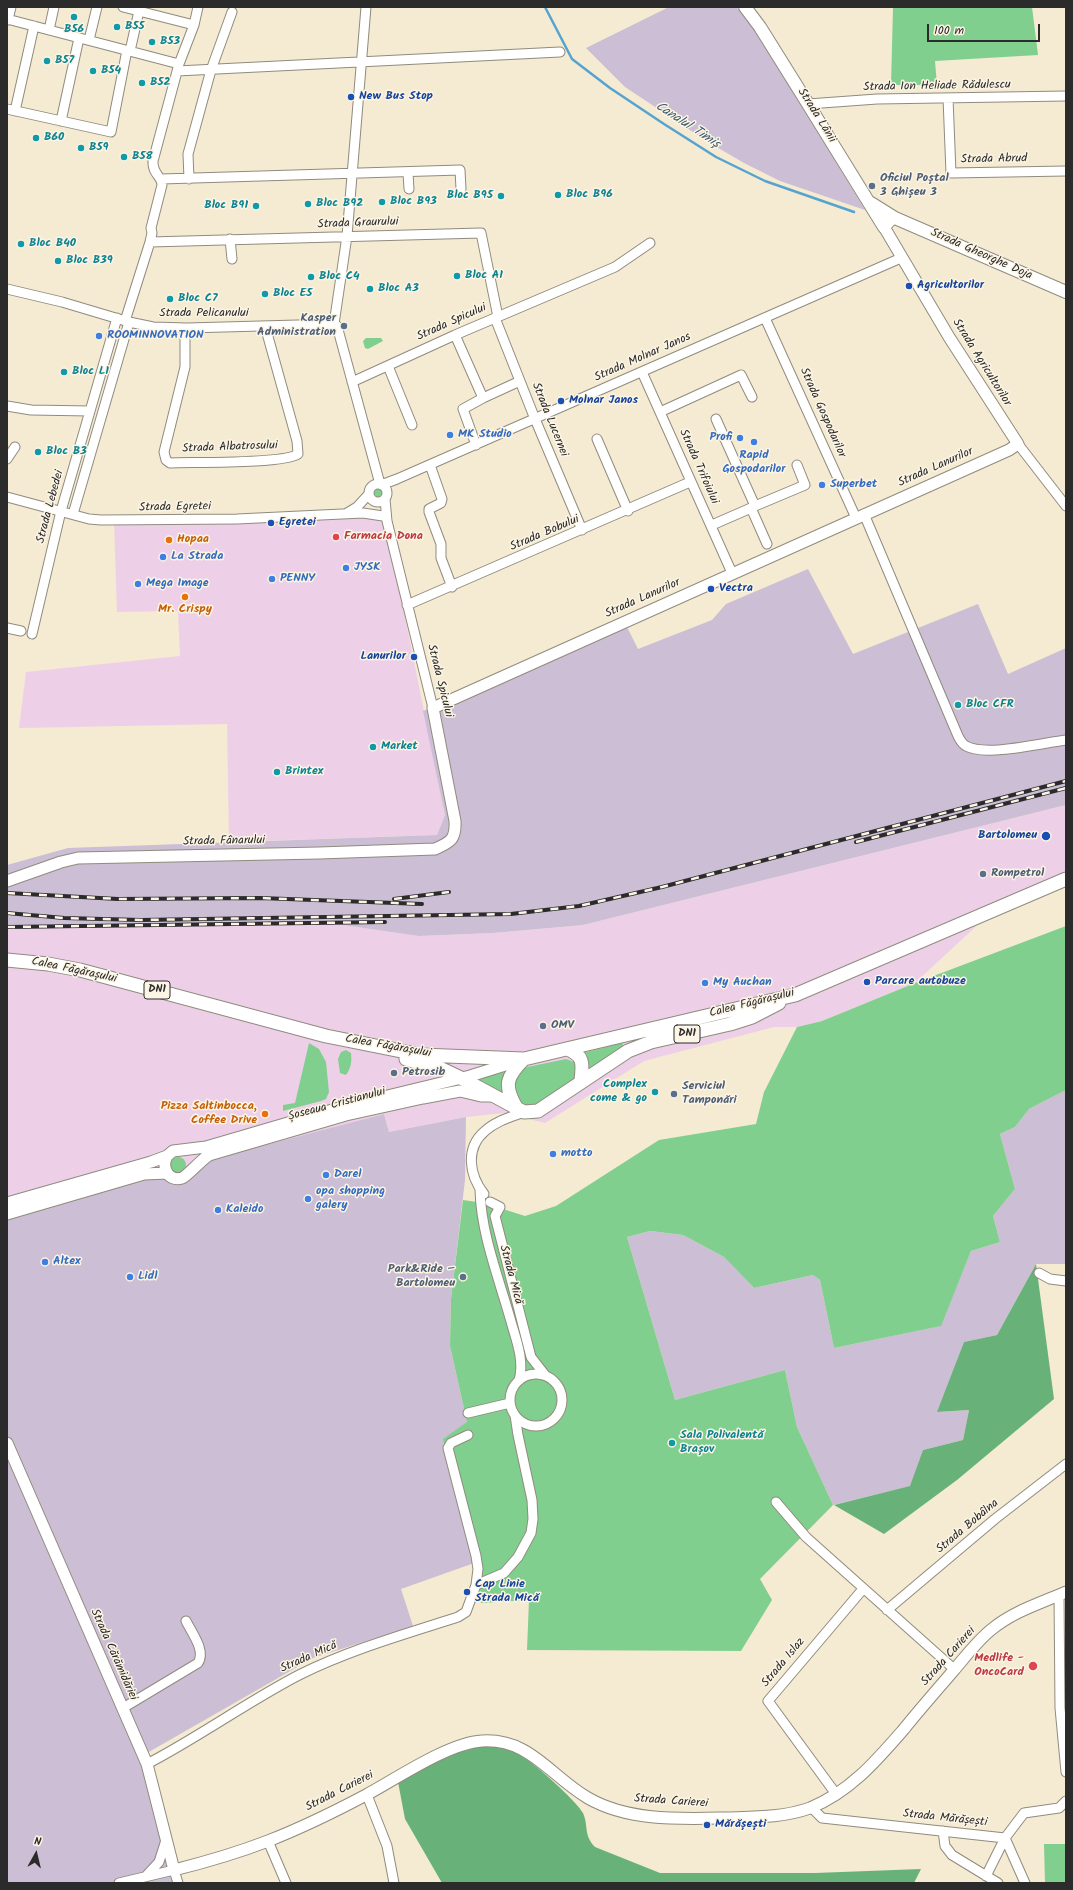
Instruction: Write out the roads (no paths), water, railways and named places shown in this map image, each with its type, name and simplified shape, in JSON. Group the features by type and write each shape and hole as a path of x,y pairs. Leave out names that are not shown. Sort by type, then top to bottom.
{"main road":[{"name":"Strada Lânii","path":"745,7 760,27 884,227"},
{"name":"Strada Gheorghe Doja","path":"868,201 895,218 1066,292"},
{"path":"884,227 890,220 895,218"},
{"name":"Calea Făgărașului","path":"7,960 48,964 80,970 326,1036 421,1055 524,1059 795,995 1066,879"},
{"name":"DN1","path":"461,1078 497,1096 520,1110 538,1110 617,1057 640,1046 730,1024 752,1017 795,995"},
{"name":"Calea Făgărașului","path":"326,1036 338,1043 437,1068 461,1078"},
{"path":"567,1049 575,1052 581,1060 581,1080"},
{"path":"520,1110 509,1093 508,1080 514,1068 524,1059"}],"street":[{"path":"11,7 8,20 129,50 178,67 211,70 560,52"},
{"path":"49,30 54,7"},
{"path":"89,40 97,7"},
{"path":"123,7 194,25"},
{"path":"198,7 194,25 178,67 153,161 154,172 161,179 352,175 460,170 461,188"},
{"path":"366,7 346,236 334,324 337,326 352,382 376,485 371,499 381,499"},
{"path":"34,26 11,110 111,132 139,11"},
{"path":"189,179 188,154 211,70 232,12"},
{"path":"61,121 79,38"},
{"name":"Strada Ion Heliade Rădulescu","path":"808,104 877,99 1066,96"},
{"name":"Strada Abrud","path":"948,98 950,173 1066,171"},
{"path":"408,172 409,190"},
{"name":"Strada Lebedei","path":"32,634 61,511 90,411 124,320 150,242 152,233 151,228 162,185 161,179"},
{"name":"Strada Agricultorilor","path":"884,227 901,258 1018,444 1066,506"},
{"name":"Strada Graurului","path":"150,242 481,233 497,317"},
{"path":"230,239 232,259"},
{"name":"Strada Spicului","path":"352,382 455,335 615,267 650,243"},
{"name":"Strada Molnar Janos","path":"376,485 394,481 901,258"},
{"name":"Strada Pelicanului","path":"7,289 62,302 153,327 185,328 334,324"},
{"name":"Strada Lucernei","path":"497,317 535,419 582,530"},
{"name":"Strada Gospodarilor","path":"766,318 860,516"},
{"name":"Strada Lebedei","path":"73,514 124,320"},
{"name":"Strada Albatrosului","path":"185,328 185,367 164,452 166,460 170,462 289,458 298,454 297,441 265,326"},
{"path":"455,335 483,398"},
{"path":"388,366 412,425"},
{"name":"Strada Trifoiului","path":"642,372 690,482 712,525 732,573"},
{"path":"660,412 741,375 752,397"},
{"path":"476,445 463,409 520,381"},
{"path":"7,406 31,410 90,411"},
{"path":"716,419 767,544"},
{"path":"597,439 628,511"},
{"name":"Strada Lanurilor","path":"433,708 1018,444"},
{"path":"7,460 15,447"},
{"path":"430,465 442,499 441,503 429,509 429,512 441,544 441,558 452,587"},
{"path":"712,525 806,485 797,465"},
{"path":"363,513 381,499 394,481"},
{"name":"Strada Bobului","path":"408,605 628,511 690,482"},
{"path":"376,485 386,488 381,499"},
{"path":"346,514 357,507 376,485"},
{"name":"Strada Egretei","path":"7,497 89,519 125,521 237,519 363,513"},
{"name":"Strada Spicului","path":"381,499 433,708 455,821 455,834 445,845"},
{"path":"363,513 385,518"},
{"path":"860,516 958,736 964,745 976,749 994,750 1066,740"},
{"path":"7,628 21,631"},
{"name":"Strada Fânarului","path":"7,880 61,862 78,858 434,849 445,845"},
{"name":"Șoseaua Cristianului","path":"7,1203 167,1156 173,1151 206,1147 346,1106 461,1078 524,1059"},
{"name":"Șoseaua Cristianului","path":"7,1214 144,1174 167,1173 178,1178 186,1176 200,1160 210,1155 346,1115 460,1091 481,1096 497,1096"},
{"path":"480,1190 471,1166 473,1147 485,1131 520,1110"},
{"path":"181,1151 190,1158 191,1170"},
{"path":"167,1156 164,1164 167,1173"},
{"name":"Strada Mică","path":"480,1190 490,1202 495,1216 531,1357 545,1375 558,1385 562,1393 563,1401 561,1410 549,1423 536,1426 524,1423"},
{"name":"Strada Mică","path":"480,1190 481,1205 487,1235 519,1351 522,1371 519,1380 514,1386 510,1403"},
{"name":"Strada Mică","path":"490,1202 500,1207 495,1216"},
{"path":"1038,1272 1050,1279 1066,1281"},
{"path":"519,1380 526,1375 545,1375"},
{"path":"468,1413 510,1403 515,1415 532,1500 533,1519 531,1533 518,1557 504,1573 476,1585"},
{"path":"515,1415 524,1423 518,1435"},
{"name":"Strada Mică","path":"147,1764 268,1691 328,1661 458,1617 466,1612 476,1585 478,1569 448,1448 451,1443 468,1435"},
{"name":"Strada Cărămidăriei","path":"7,1443 147,1764 178,1883"},
{"name":"Strada Bobâlna","path":"887,1610 995,1519 1066,1464"},
{"path":"776,1502 806,1537 954,1669"},
{"name":"Strada Islaz","path":"836,1794 768,1701 863,1589"},
{"path":"1062,1594 1060,1708 1066,1772"},
{"name":"Strada Carierei","path":"119,1883 174,1870 241,1851 268,1841 367,1795 470,1742 496,1741 513,1745 529,1752 588,1798 634,1814 686,1818 770,1817 784,1815 811,1807 836,1794 853,1782 882,1754 954,1669 992,1629 1016,1614 1062,1594"},
{"path":"122,1708 198,1664 201,1650 186,1621"},
{"path":"367,1795 387,1846 394,1883"},
{"path":"986,1876 1005,1838 1024,1813 1059,1808 1066,1801"},
{"name":"Strada Mărășești","path":"811,1807 822,1818 1005,1838"},
{"path":"943,1831 946,1846 952,1855 998,1883"},
{"path":"1005,1838 1025,1883"},
{"path":"146,1876 159,1862 166,1839"},
{"path":"268,1841 286,1883"}],"waterway":[{"name":"Canalul Timiș","path":"545,7 572,59 610,88 664,124 716,157 765,181 854,212"}],"railway":[{"path":"7,913 64,918 141,920 511,914 579,906 662,887 1066,781"},
{"path":"856,842 1066,788"},
{"path":"394,899 449,892"},
{"path":"7,893 118,899 260,898 422,904"},
{"path":"7,927 385,922"}],"place":[{"name":"B56","path":"74,17"},
{"name":"B55","path":"117,27"},
{"name":"B53","path":"152,42"},
{"name":"B57","path":"47,61"},
{"name":"B54","path":"93,71"},
{"name":"B52","path":"142,83"},
{"name":"New Bus Stop","path":"351,97"},
{"name":"B60","path":"36,138"},
{"name":"B59","path":"81,148"},
{"name":"B58","path":"124,157"},
{"name":"Oficiul Poștal 3 Ghișeu 3","path":"872,186"},
{"name":"Bloc B96","path":"558,195"},
{"name":"Bloc B95","path":"501,196"},
{"name":"Bloc B93","path":"382,202"},
{"name":"Bloc B92","path":"308,204"},
{"name":"Bloc B91","path":"256,206"},
{"name":"Bloc B40","path":"21,244"},
{"name":"Bloc B39","path":"58,261"},
{"name":"Bloc A1","path":"457,276"},
{"name":"Bloc C4","path":"311,277"},
{"name":"Agricultorilor","path":"909,286"},
{"name":"Bloc A3","path":"370,289"},
{"name":"Bloc E5","path":"265,294"},
{"name":"Bloc C7","path":"170,299"},
{"name":"Kasper Administration","path":"344,326"},
{"name":"ROOMINNOVATION","path":"99,336"},
{"name":"Bloc L1","path":"64,372"},
{"name":"Molnar Janos","path":"561,401"},
{"name":"MK Studio","path":"450,435"},
{"name":"Profi","path":"740,438"},
{"name":"Rapid Gospodarilor","path":"754,442"},
{"name":"Bloc B3","path":"38,452"},
{"name":"Superbet","path":"822,485"},
{"name":"Egretei","path":"271,523"},
{"name":"Farmacia Dona","path":"336,537"},
{"name":"Hopaa","path":"169,540"},
{"name":"La Strada","path":"163,557"},
{"name":"JYSK","path":"346,568"},
{"name":"PENNY","path":"272,579"},
{"name":"Mega Image","path":"138,584"},
{"name":"Vectra","path":"711,589"},
{"name":"Mr. Crispy","path":"185,597"},
{"name":"Lanurilor","path":"414,657"},
{"name":"Bloc CFR","path":"958,705"},
{"name":"Market","path":"373,747"},
{"name":"Brintex","path":"277,772"},
{"name":"Bartolomeu","path":"1046,836"},
{"name":"Rompetrol","path":"983,874"},
{"name":"Parcare autobuze","path":"867,982"},
{"name":"My Auchan","path":"705,983"},
{"name":"OMV","path":"543,1026"},
{"name":"Petrosib","path":"394,1073"},
{"name":"Complex come & go","path":"655,1092"},
{"name":"Serviciul Tamponări","path":"674,1094"},
{"name":"Pizza Saltinbocca, Coffee Drive","path":"265,1114"},
{"name":"motto","path":"553,1154"},
{"name":"Darel","path":"326,1175"},
{"name":"opa shopping galery","path":"308,1199"},
{"name":"Kaleido","path":"218,1210"},
{"name":"Altex","path":"45,1262"},
{"name":"Lidl","path":"130,1277"},
{"name":"Park&Ride – Bartolomeu","path":"463,1277"},
{"name":"Sala Polivalentă Brașov","path":"672,1443"},
{"name":"Cap Linie Strada Mică","path":"467,1592"},
{"name":"Medlife - OncoCard","path":"1033,1666"},
{"name":"Mărășești","path":"707,1825"}]}
